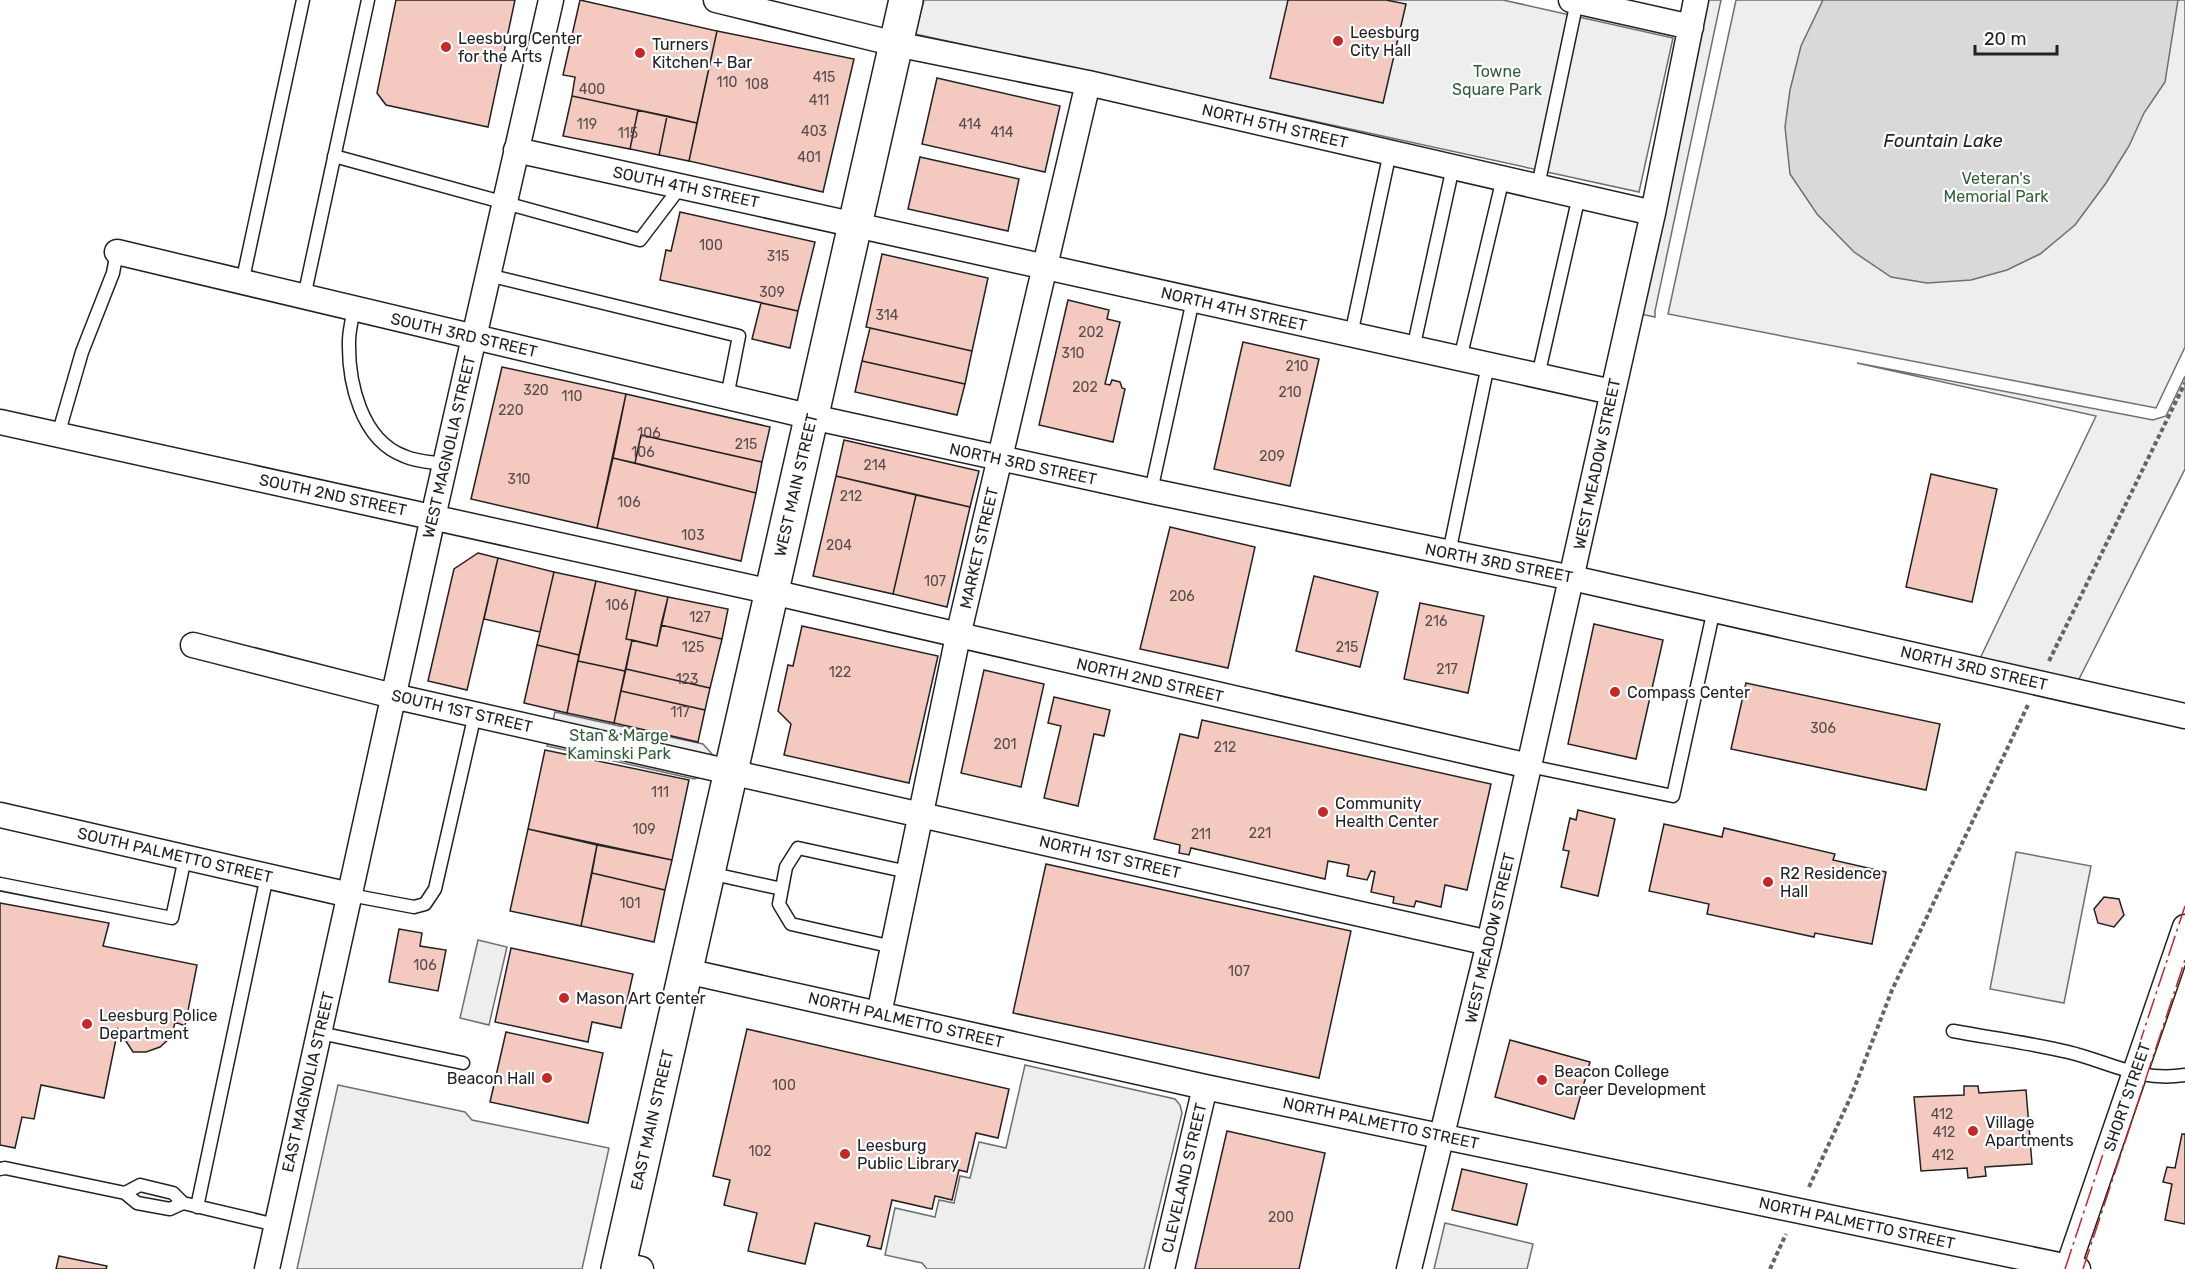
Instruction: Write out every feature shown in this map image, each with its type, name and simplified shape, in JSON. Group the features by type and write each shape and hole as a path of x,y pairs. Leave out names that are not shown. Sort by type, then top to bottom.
{"main road":[{"name":"WEST MAIN STREET","path":"686,970 906,0"},
{"name":"EAST MAIN STREET","path":"626,1267 686,970"}],"street":[{"name":"WEST MAGNOLIA STREET","path":"350,895 433,517 551,0"},
{"name":"NORTH 5TH STREET","path":"716,0 896,44 1088,83 1653,213"},
{"name":"WEST MEADOW STREET","path":"1409,1269 1489,943 1572,578 1653,213 1696,0"},
{"path":"1574,1 1691,27"},
{"name":"MARKET STREET","path":"879,1014 958,636 1088,83"},
{"name":"SOUTH 4TH STREET","path":"516,150 856,224"},
{"name":"NORTH 4TH STREET","path":"856,224 1612,392"},
{"name":"SOUTH 3RD STREET","path":"117,252 812,417"},
{"name":"NORTH 3RD STREET","path":"812,417 1151,491 1572,578 2185,716"},
{"name":"SOUTH 2ND STREET","path":"0,422 772,592"},
{"name":"NORTH 2ND STREET","path":"772,592 1529,766"},
{"name":"SOUTH 1ST STREET","path":"193,645 393,696 731,771"},
{"name":"NORTH 1ST STREET","path":"731,771 1489,943"},
{"name":"SOUTH PALMETTO STREET","path":"0,815 350,895"},
{"name":"EAST MAGNOLIA STREET","path":"267,1269 350,895"},
{"name":"SHORT STREET","path":"2073,1268 2135,1074 2185,928"},
{"name":"NORTH PALMETTO STREET","path":"686,970 1205,1086 2073,1268"},
{"name":"CLEVELAND STREET","path":"1162,1269 1205,1086"}],"lane":[{"path":"242,283 303,0"},
{"path":"304,297 368,0"},
{"path":"1538,186 1574,1"},
{"path":"1352,335 1390,152"},
{"path":"334,156 640,240 681,186"},
{"path":"1413,349 1453,167"},
{"path":"1460,359 1503,178"},
{"path":"1538,376 1579,196"},
{"path":"58,435 82,352 113,273 117,252"},
{"path":"488,275 739,336 727,397"},
{"path":"1151,491 1192,300"},
{"path":"354,309 349,340 352,384 365,422 377,438 402,456 424,462 445,464"},
{"path":"1449,553 1488,365"},
{"path":"1529,766 1673,796 1714,609"},
{"path":"350,895 414,907 425,904 435,889 475,714"},
{"path":"893,947 791,924 779,904 786,867 798,848 908,872"},
{"path":"0,884 172,918 185,858"},
{"path":"708,873 782,889"},
{"path":"197,1207 267,876"},
{"path":"1953,1031 2069,1052 2135,1074 2175,1077 2185,1075"},
{"path":"320,1033 463,1063"},
{"path":"0,1169 5,1168 124,1193 137,1203 170,1209 183,1203 276,1226"}],"path":[{"path":"1770,1269 1852,1094 1892,990"}],"green space":[{"name":"Towne Square Park","path":"924,0 1503,0 1673,38 1639,192 915,34"},
{"path":"1702,0 1721,0 1655,317 1631,312"},
{"name":"Veteran's Memorial Park","path":"1736,0 2185,0 2185,347 2156,408 1668,314"},
{"path":"1857,363 2153,420 2166,416 2185,376 2185,469 2073,691 1975,669 2096,416"},
{"name":"Stan & Marge Kaminski Park","path":"555,712 703,744 712,754 714,764 706,775 694,779 547,746"},
{"path":"2016,852 2091,866 2064,1003 1990,989"},
{"path":"478,940 507,947 489,1025 460,1018"},
{"path":"1025,1065 1175,1099 1180,1105 1182,1113 1144,1269 927,1269 922,1263 885,1255 895,1208 935,1217 939,1200 954,1203 960,1176 970,1178 979,1142 1006,1148"},
{"path":"338,1085 465,1112 472,1120 609,1148 582,1269 297,1269"},
{"path":"1445,1223 1533,1244 1527,1269 1434,1269"}],"water":[{"name":"Fountain Lake","path":"1823,0 2178,0 2165,82 2144,113 2129,146 2106,183 2075,225 2040,254 2007,270 1971,280 1927,283 1891,277 1854,252 1817,214 1790,174 1785,127 1790,90 1801,46"}],"building":[{"name":"Leesburg Center for the Arts","path":"396,0 515,0 488,127 386,105 377,93"},
{"name":"Turners Kitchen + Bar","path":"580,0 717,31 697,123 572,96 575,77 563,75"},
{"name":"Leesburg City Hall","path":"1288,0 1386,0 1406,4 1383,103 1270,78"},
{"path":"717,31 854,59 823,192 689,161"},
{"path":"937,78 1060,106 1045,172 922,144"},
{"path":"572,96 638,110 630,149 563,136"},
{"path":"638,110 667,116 659,155 630,149"},
{"path":"667,116 697,123 689,161 659,155"},
{"path":"920,157 1019,179 1008,231 908,209"},
{"path":"680,212 815,242 798,311 660,280 666,250 671,251"},
{"path":"882,254 988,278 972,351 866,327"},
{"path":"1068,300 1109,310 1107,319 1120,322 1105,384 1110,385 1112,380 1120,382 1122,388 1125,389 1113,442 1039,425"},
{"path":"761,303 798,311 790,348 752,339"},
{"path":"870,328 972,351 965,384 862,361"},
{"path":"1243,342 1319,359 1290,486 1214,469"},
{"path":"862,361 965,384 957,415 855,392"},
{"path":"502,367 626,394 597,528 471,499"},
{"path":"626,394 770,427 762,462 641,435 635,463 613,458"},
{"path":"641,435 762,462 756,493 635,463"},
{"path":"844,440 979,471 970,507 836,476"},
{"path":"613,458 756,493 741,561 597,528"},
{"path":"1931,474 1997,489 1972,602 1906,587"},
{"path":"836,476 916,495 893,594 813,576"},
{"path":"916,495 970,507 947,607 893,594"},
{"path":"1170,527 1255,547 1228,668 1140,649"},
{"path":"478,553 498,558 467,690 428,681 454,569"},
{"path":"498,558 554,572 540,632 484,619"},
{"path":"554,572 596,581 579,655 537,645"},
{"path":"1314,576 1378,592 1360,667 1296,651"},
{"path":"596,581 636,590 626,639 632,640 625,671 578,661"},
{"path":"636,590 668,597 657,646 626,639"},
{"path":"668,597 728,609 722,639 661,625"},
{"path":"1420,603 1484,616 1468,693 1404,679"},
{"name":"Compass Center","path":"1594,624 1663,640 1636,759 1568,744"},
{"path":"661,625 722,639 710,688 626,669 632,640 657,646"},
{"path":"802,626 938,656 909,783 784,755 791,724 778,711 788,665 793,666"},
{"path":"537,645 579,655 567,713 524,703"},
{"path":"578,661 625,671 614,723 567,713"},
{"path":"626,669 710,688 705,710 621,691"},
{"path":"984,670 1044,684 1021,787 961,773"},
{"path":"1746,683 1940,724 1926,790 1731,749"},
{"path":"621,691 705,710 698,742 614,723"},
{"path":"1054,697 1110,710 1104,736 1094,734 1078,806 1044,798 1061,726 1048,723"},
{"name":"Community Health Center","path":"1202,720 1491,784 1467,890 1445,885 1441,907 1416,901 1414,907 1393,903 1394,897 1371,892 1375,872 1371,871 1367,880 1347,876 1349,865 1328,861 1325,879 1191,848 1189,855 1179,853 1180,845 1154,839 1180,734 1198,738"},
{"path":"545,750 689,780 672,860 528,829"},
{"path":"1578,810 1615,819 1598,896 1561,887 1569,851 1563,850 1570,818 1576,820"},
{"name":"R2 Residence Hall","path":"1664,824 1722,837 1724,828 1835,854 1833,860 1886,872 1872,944 1815,933 1814,937 1707,914 1709,904 1649,891"},
{"path":"528,829 597,845 581,926 510,911"},
{"path":"597,845 672,860 665,890 592,873"},
{"path":"1046,864 1351,931 1319,1078 1013,1013"},
{"path":"592,873 665,890 654,942 581,926"},
{"path":"2104,897 2119,899 2124,915 2114,927 2098,923 2094,909"},
{"name":"Leesburg Police Department","path":"0,903 109,923 103,946 197,965 185,1026 175,1022 172,1036 160,1047 146,1052 133,1052 118,1029 104,1098 41,1085 34,1119 22,1117 15,1148 0,1145"},
{"path":"399,929 422,933 420,946 446,950 438,991 389,982"},
{"name":"Mason Art Center","path":"511,948 633,974 621,1028 592,1022 588,1042 495,1022"},
{"name":"Leesburg Public Library","path":"747,1029 1009,1089 998,1138 976,1133 967,1172 959,1170 952,1200 935,1196 932,1209 892,1200 881,1249 867,1246 870,1236 815,1223 805,1264 748,1251 757,1213 724,1205 730,1180 713,1176"},
{"name":"Beacon Hall","path":"506,1032 603,1053 588,1123 490,1102"},
{"name":"Beacon College Career Development","path":"1510,1040 1590,1062 1574,1119 1495,1097"},
{"name":"Village Apartments","path":"1964,1086 1978,1086 1979,1093 2026,1090 2032,1164 1985,1167 1986,1176 1968,1178 1967,1168 1921,1171 1914,1097 1964,1095"},
{"path":"1227,1131 1325,1153 1299,1269 1195,1269"},
{"path":"2182,1134 2185,1134 2185,1224 2165,1220 2172,1184 2163,1182 2167,1167 2175,1168"},
{"path":"1462,1169 1527,1184 1517,1225 1452,1210"},
{"path":"59,1256 107,1266 106,1269 56,1269"}],"power":[{"path":"2065,1269 2185,906"},
{"path":"2083,1269 2185,960"}],"place":[{"name":"Leesburg City Hall","path":"1338,41"},
{"name":"Leesburg Center for the Arts","path":"446,47"},
{"name":"Turners Kitchen + Bar","path":"640,53"},
{"name":"Compass Center","path":"1615,692"},
{"name":"Community Health Center","path":"1323,812"},
{"name":"R2 Residence Hall","path":"1768,882"},
{"name":"Mason Art Center","path":"564,998"},
{"name":"Leesburg Police Department","path":"87,1024"},
{"name":"Beacon Hall","path":"547,1078"},
{"name":"Beacon College Career Development","path":"1542,1080"},
{"name":"Village Apartments","path":"1973,1131"},
{"name":"Leesburg Public Library","path":"845,1154"}]}
